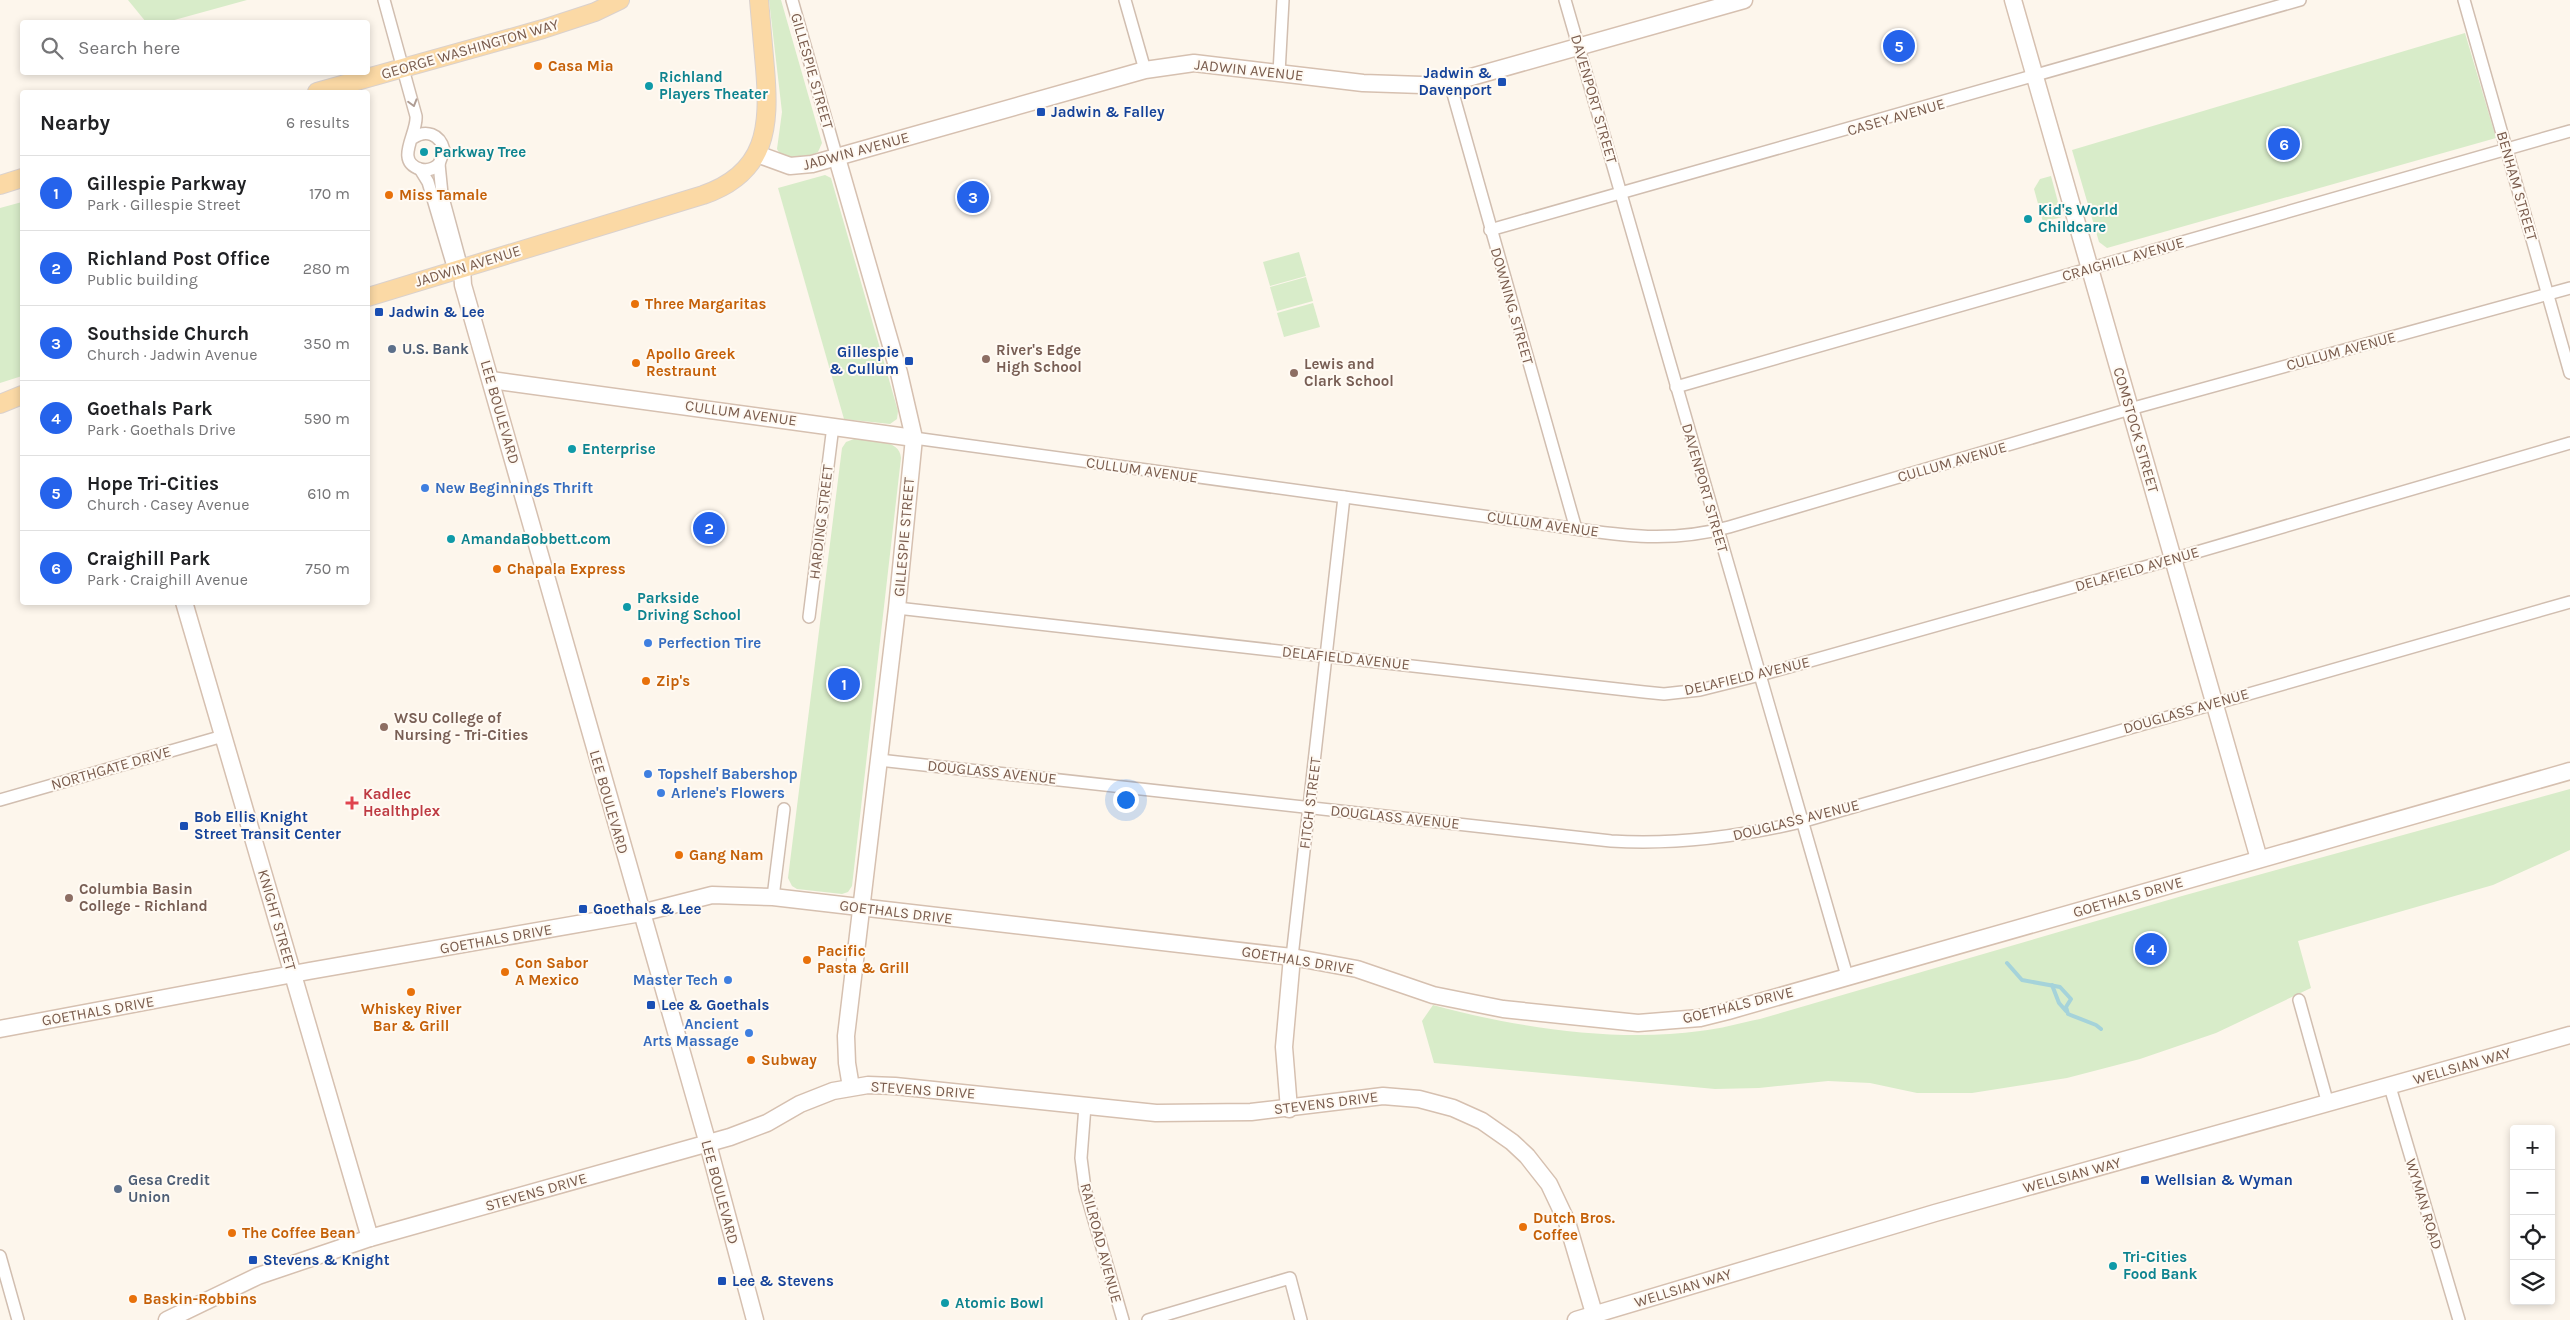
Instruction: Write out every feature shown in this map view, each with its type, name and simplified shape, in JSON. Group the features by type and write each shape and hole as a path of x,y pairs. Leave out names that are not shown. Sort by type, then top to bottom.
{"main road":[{"name":"GEORGE WASHINGTON WAY","path":"324,90 572,20 620,0"},
{"name":"JADWIN AVENUE","path":"370,296 460,274 709,193 744,171 757,154 766,131 768,113 759,0"},
{"path":"0,185 20,179"}],"street":[{"name":"LEE BOULEVARD","path":"384,0 416,116 416,128 408,146 408,156 410,162 420,169 428,182 460,274 708,1144 755,1320"},
{"name":"GILLESPIE STREET","path":"792,0 899,373 914,438 897,608 846,1036 847,1063 851,1087"},
{"path":"1124,0 1145,70"},
{"path":"1279,73 1283,0"},
{"name":"DAVENPORT STREET","path":"1566,0 1801,822 1847,976"},
{"name":"JADWIN AVENUE","path":"757,154 775,162 795,166 837,158 1145,70 1194,63 1393,84 1450,83 1744,0"},
{"name":"COMSTOCK STREET","path":"2013,0 2259,860"},
{"name":"CASEY AVENUE","path":"1490,230 2035,77 2300,0"},
{"name":"BENHAM STREET","path":"2464,0 2570,373"},
{"name":"DOWNING STREET","path":"1450,83 1576,529"},
{"name":"CRAIGHILL AVENUE","path":"1676,387 2570,131"},
{"name":"LEE BOULEVARD","path":"413,138 424,133 430,134 440,140 444,150 439,164 442,194 460,274"},
{"path":"420,169 430,170 439,164"},
{"name":"CULLUM AVENUE","path":"491,380 1576,529 1668,538 1717,530 2130,409 2570,288"},
{"name":"HARDING STREET","path":"809,617 833,426"},
{"name":"DELAFIELD AVENUE","path":"897,608 1664,694 1700,690 1760,675 2173,559 2570,443"},
{"name":"FITCH STREET","path":"1289,1109 1284,1047 1292,957 1328,656 1344,497"},
{"name":"DOUGLASS AVENUE","path":"879,760 1640,843 1683,842 1733,836 1801,822 2214,702 2570,602"},
{"name":"KNIGHT STREET","path":"185,605 370,1238"},
{"name":"NORTHGATE DRIVE","path":"0,800 223,736"},
{"name":"GOETHALS DRIVE","path":"0,1029 641,913 712,895 773,897 1292,957 1357,969 1433,995 1466,1003 1638,1023 1700,1018 2570,771"},
{"path":"773,897 784,809"},
{"path":"2299,1000 2328,1104"},
{"name":"WELLSIAN WAY","path":"1576,1320 1596,1317 1935,1213 2570,1035"},
{"name":"STEVENS DRIVE","path":"167,1320 258,1276 370,1238 708,1144 767,1123 816,1097 851,1087 895,1086 1184,1114 1289,1109 1383,1096 1412,1098 1453,1108 1482,1121 1498,1131 1527,1156 1557,1198 1572,1238 1596,1317"},
{"name":"WYMAN ROAD","path":"2390,1087 2459,1320"},
{"name":"RAILROAD AVENUE","path":"1086,1106 1081,1158 1085,1188 1123,1320"},
{"path":"0,1256 18,1320"},
{"path":"1148,1320 1290,1278 1301,1320"}],"green space":[{"path":"128,0 247,0 174,20 144,20"},
{"path":"769,0 781,0 822,143 818,152 799,158 780,154 777,149 782,112"},
{"path":"2465,33 2496,138 2107,248 2099,242 2072,150"},
{"path":"825,175 831,178 898,411 897,419 890,424 844,419 778,188"},
{"path":"2051,176 2062,217 2043,222 2034,189 2040,179"},
{"path":"20,203 20,377 0,383 0,208"},
{"path":"1299,252 1306,276 1270,286 1263,262"},
{"path":"1306,277 1313,301 1277,311 1270,287"},
{"path":"1313,303 1320,327 1284,337 1277,313"},
{"path":"854,439 890,444 899,452 901,458 852,886 848,892 842,894 797,889 792,886 788,878 842,448 846,442"},
{"path":"2570,789 2570,850 2493,885 2298,941 2311,988 2216,1033 2140,1059 2067,1078 1972,1093 1917,1093 1870,1083 1828,1081 1759,1088 1715,1089 1434,1063 1422,1021 1433,1005 1497,1020 1565,1031 1635,1035 1708,1030 1760,1019 2182,896"}],"waterway":[{"path":"2007,963 2022,980 2060,987 2071,999 2066,1007 2068,1014 2096,1025 2101,1029"},
{"path":"2052,985 2059,1003 2066,1011"}],"place":[{"name":"Hope Tri-Cities","path":"1899,46"},
{"name":"Casa Mia","path":"538,66"},
{"name":"Jadwin & Davenport","path":"1502,82"},
{"name":"Richland Players Theater","path":"649,86"},
{"name":"Jadwin & Falley","path":"1041,112"},
{"name":"Craighill Park","path":"2284,144"},
{"name":"Parkway Tree","path":"424,152"},
{"name":"Miss Tamale","path":"389,195"},
{"name":"Southside Church","path":"973,197"},
{"name":"Kid's World Childcare","path":"2028,219"},
{"name":"Three Margaritas","path":"635,304"},
{"name":"Jadwin & Lee","path":"379,312"},
{"name":"U.S. Bank","path":"392,349"},
{"name":"River's Edge High School","path":"986,359"},
{"name":"Gillespie & Cullum","path":"909,361"},
{"name":"Apollo Greek Restraunt","path":"636,363"},
{"name":"Lewis and Clark School","path":"1294,373"},
{"name":"Enterprise","path":"572,449"},
{"name":"New Beginnings Thrift","path":"425,488"},
{"name":"Richland Post Office","path":"709,528"},
{"name":"AmandaBobbett.com","path":"451,539"},
{"name":"Chapala Express","path":"497,569"},
{"name":"Parkside Driving School","path":"627,607"},
{"name":"Perfection Tire","path":"648,643"},
{"name":"Zip's","path":"646,681"},
{"name":"Gillespie Parkway","path":"844,684"},
{"name":"WSU College of Nursing - Tri-Cities","path":"384,727"},
{"name":"Topshelf Babershop","path":"648,774"},
{"name":"Arlene's Flowers","path":"661,793"},
{"name":"Kadlec Healthplex","path":"352,803"},
{"name":"Bob Ellis Knight Street Transit Center","path":"184,826"},
{"name":"Gang Nam","path":"679,855"},
{"name":"Columbia Basin College - Richland","path":"69,898"},
{"name":"Goethals & Lee","path":"583,909"},
{"name":"Goethals Park","path":"2151,949"},
{"name":"Pacific Pasta & Grill","path":"807,960"},
{"name":"Con Sabor A Mexico","path":"505,972"},
{"name":"Master Tech","path":"728,980"},
{"name":"Whiskey River Bar & Grill","path":"411,992"},
{"name":"Lee & Goethals","path":"651,1005"},
{"name":"Ancient Arts Massage","path":"749,1033"},
{"name":"Subway","path":"751,1060"},
{"name":"Wellsian & Wyman","path":"2145,1180"},
{"name":"Gesa Credit Union","path":"118,1189"},
{"name":"Dutch Bros. Coffee","path":"1523,1227"},
{"name":"The Coffee Bean","path":"232,1233"},
{"name":"Stevens & Knight","path":"253,1260"},
{"name":"Tri-Cities Food Bank","path":"2113,1266"},
{"name":"Lee & Stevens","path":"722,1281"},
{"name":"Baskin-Robbins","path":"133,1299"},
{"name":"Atomic Bowl","path":"945,1303"}]}
